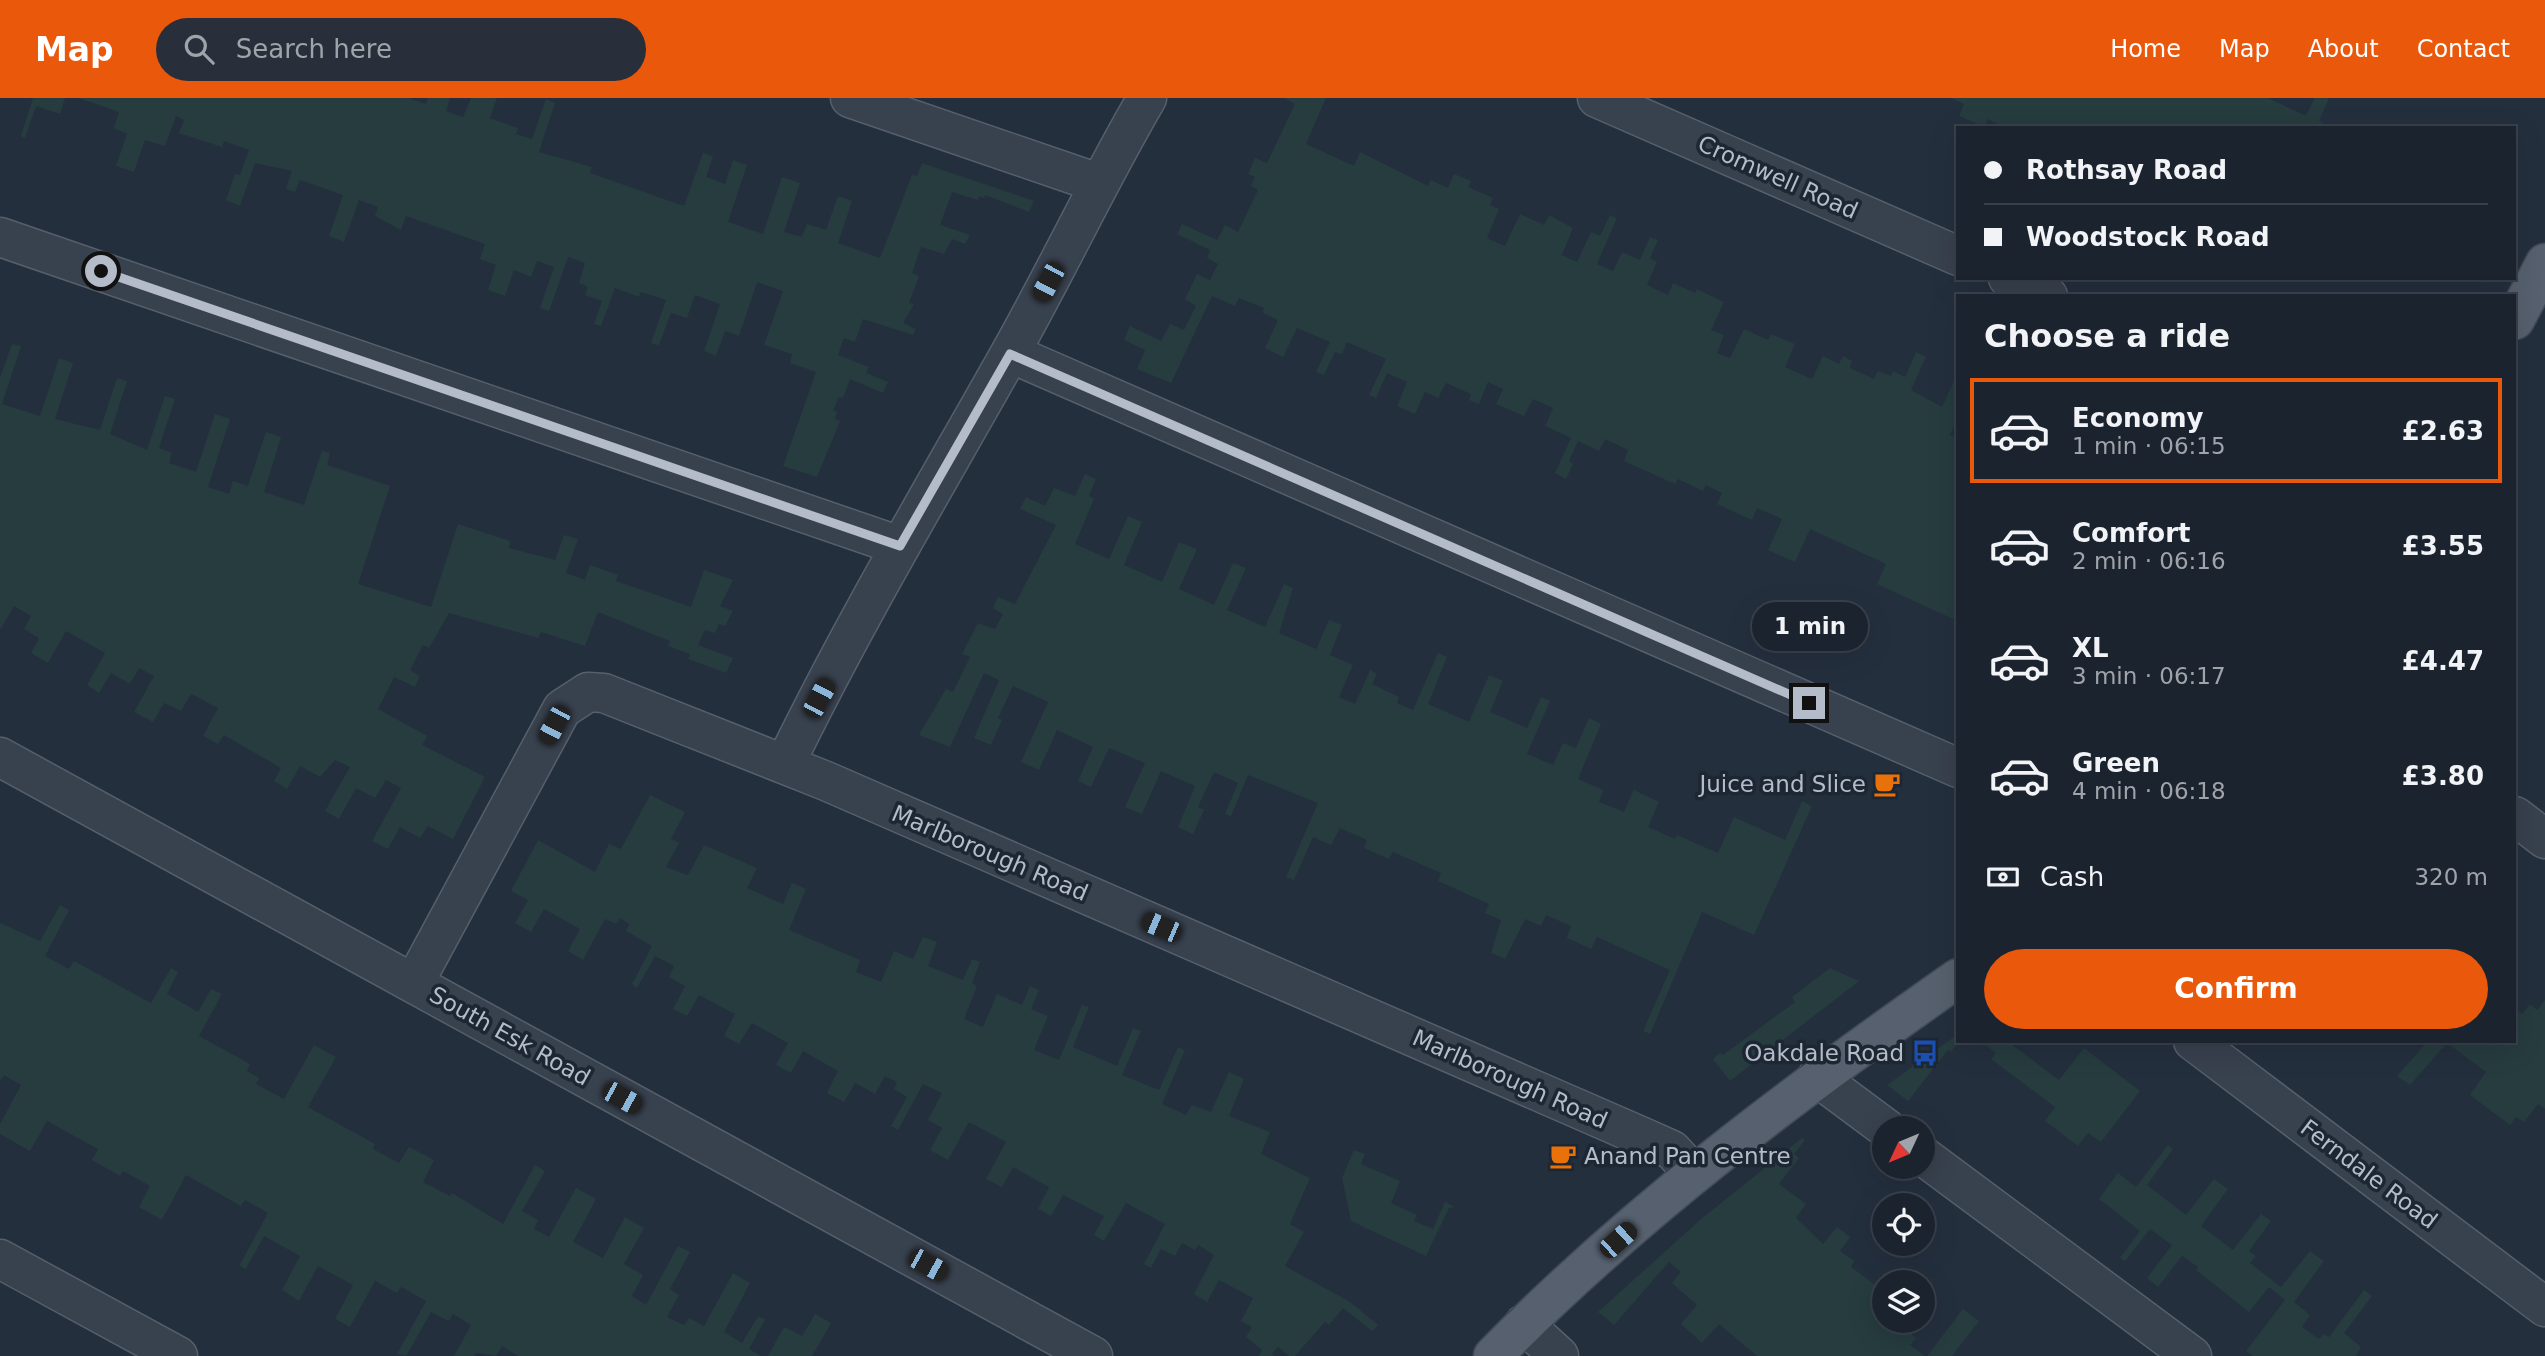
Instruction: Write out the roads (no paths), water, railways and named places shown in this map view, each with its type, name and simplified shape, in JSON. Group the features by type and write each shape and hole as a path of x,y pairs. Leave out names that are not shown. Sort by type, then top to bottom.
{"main road":[{"path":"2516,318 2545,263"},
{"path":"1493,1356 1524,1324 1694,1174 1817,1077 1956,979"}],"street":[{"path":"850,98 1098,183"},
{"path":"785,764 900,546 1010,354 1098,183 1147,98"},
{"name":"Cromwell Road","path":"1597,98 1956,255"},
{"path":"0,237 900,546"},
{"path":"2012,280 2044,294"},
{"path":"1010,354 1956,767"},
{"name":"Marlborough Road","path":"414,984 562,709 573,699 588,692 604,692 785,764 1672,1150 1694,1174"},
{"name":"South Esk Road","path":"0,757 1093,1356"},
{"path":"2516,817 2545,839"},
{"name":"Ferndale Road","path":"2196,1043 2545,1307"},
{"path":"1817,1077 1872,1118"},
{"path":"1936,1166 2192,1356"},
{"path":"0,1259 178,1356"},
{"path":"1524,1324 1559,1356"}],"place":[{"name":"Juice and Slice","path":"1887,784"},
{"name":"Oakdale Road","path":"1925,1053"},
{"name":"Anand Pan Centre","path":"1563,1156"}]}
